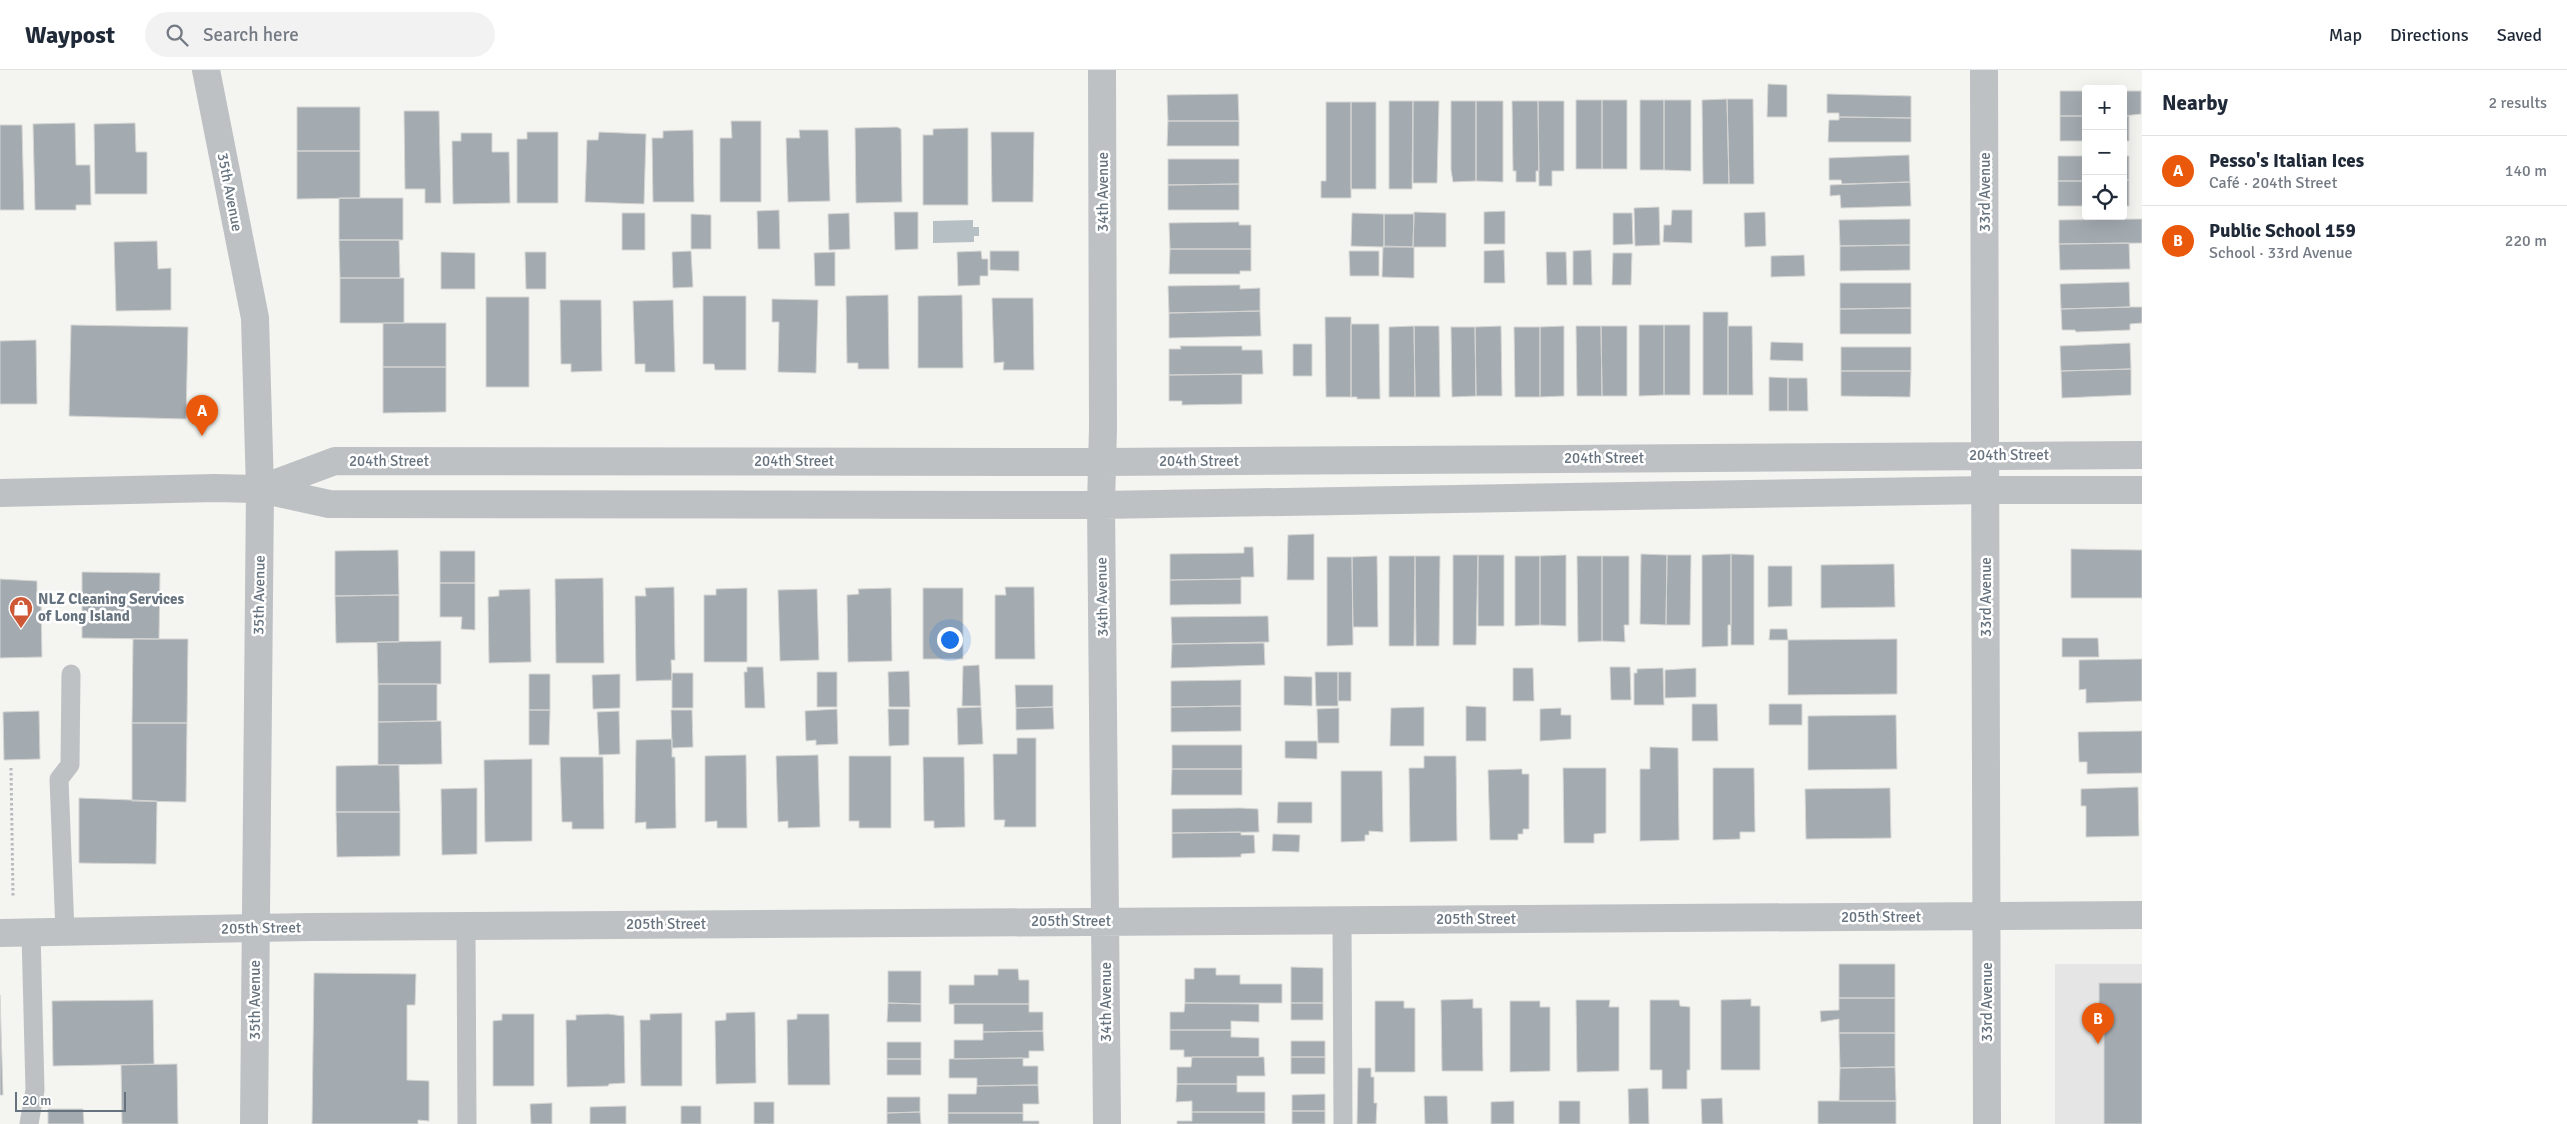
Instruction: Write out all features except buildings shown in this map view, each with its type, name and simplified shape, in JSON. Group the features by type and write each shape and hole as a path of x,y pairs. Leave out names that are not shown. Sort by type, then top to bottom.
{"street":[{"name":"35th Avenue","path":"206,70 255,318 260,489 254,1124"},
{"name":"34th Avenue","path":"1102,70 1103,462 1101,504 1107,1124"},
{"name":"33rd Avenue","path":"1984,70 1987,1124"},
{"name":"204th Street","path":"260,489 335,462 1103,462 2142,455"},
{"name":"204th Street","path":"0,493 260,489 329,504 1101,504 1985,490 2142,490"},
{"name":"205th Street","path":"0,933 256,927 2142,915"}],"lane":[{"path":"65,932 59,778 70,765 71,674"},
{"path":"1342,920 1343,1124"},
{"path":"466,926 467,1124"},
{"path":"29,1124 35,1090 31,933"}],"path":[{"path":"11,768 13,897"}],"shaded area":[{"path":"973,220 973,227 979,227 979,236 974,236 974,242 933,243 933,221"},
{"path":"2055,964 2142,964 2142,1124 2055,1124"}],"place":[{"name":"Pesso's Italian Ices","path":"202,436"},
{"name":"NLZ Cleaning Services of Long Island","path":"21,629"},
{"name":"Public School 159","path":"2098,1044"}]}
